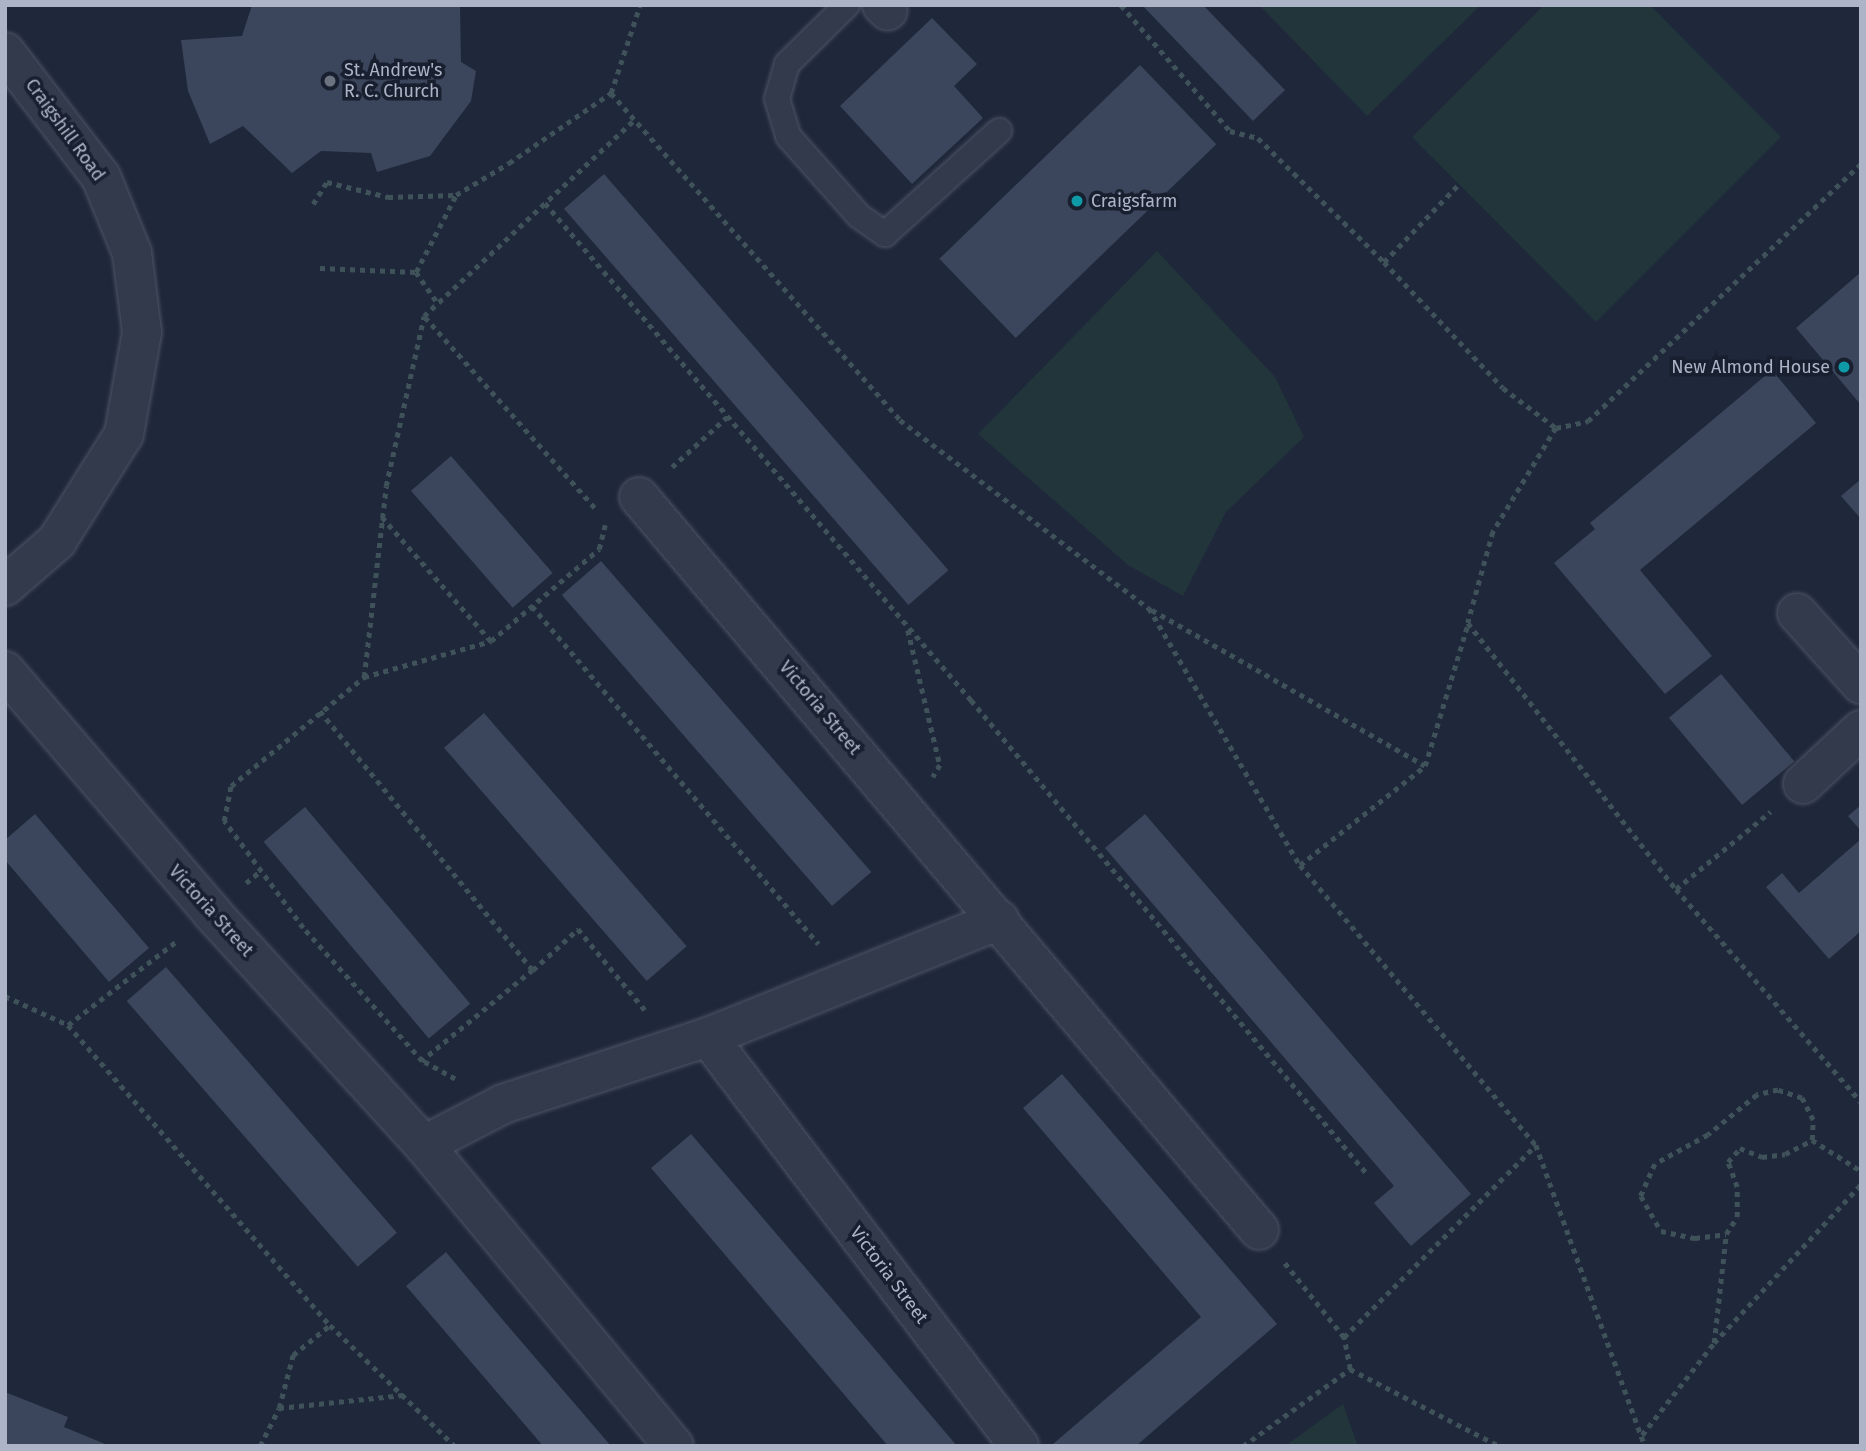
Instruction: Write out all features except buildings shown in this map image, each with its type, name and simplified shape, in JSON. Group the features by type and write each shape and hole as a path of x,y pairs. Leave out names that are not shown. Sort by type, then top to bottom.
{"street":[{"name":"Craigshill Road","path":"5,52 102,177 132,253 142,332 124,434 57,541 5,586"},
{"name":"Victoria Street","path":"639,497 912,816 1259,1230"},
{"path":"1797,612 1861,684"},
{"name":"Victoria Street","path":"5,671 213,914 424,1144 674,1446"},
{"path":"1791,795 1861,730"},
{"path":"424,1144 503,1104 708,1037 999,920"},
{"name":"Victoria Street","path":"708,1037 1020,1446"}],"lane":[{"path":"847,5 787,64 777,99 788,136 859,216 885,234 999,131"}],"path":[{"path":"416,272 456,195 611,93 640,5"},
{"path":"1121,5 1230,131 1258,138 1384,262 1503,388 1556,428"},
{"path":"611,93 900,420 1149,608 1425,766"},
{"path":"363,677 382,517 424,316 634,120"},
{"path":"1300,865 1425,766 1493,532 1556,428 1588,421 1861,164"},
{"path":"313,204 327,181 388,197 456,195"},
{"path":"1384,262 1458,185"},
{"path":"545,203 1368,1175"},
{"path":"320,268 416,272"},
{"path":"416,272 438,304"},
{"path":"424,316 606,520 599,549 491,641 363,677 231,786 224,821 303,928 422,1061 503,1104"},
{"path":"639,497 728,416"},
{"path":"382,517 491,641"},
{"path":"532,606 850,980"},
{"path":"1149,608 1300,865 1536,1145 1645,1446"},
{"path":"1468,623 1676,889 1861,1102"},
{"path":"908,629 940,765 912,816"},
{"path":"320,711 533,970"},
{"path":"1676,889 1791,795"},
{"path":"68,1025 213,914"},
{"path":"422,1061 533,970 578,929 642,1004"},
{"path":"5,996 68,1025 330,1325 455,1446"},
{"path":"1726,1234 1695,1238 1661,1231 1641,1196 1655,1164 1708,1135 1757,1095 1778,1090 1802,1098 1813,1120 1812,1140"},
{"path":"1812,1140 1861,1171"},
{"path":"1714,1343 1726,1234 1737,1217 1737,1187 1728,1162 1740,1148 1762,1157 1785,1154 1812,1140"},
{"path":"1343,1337 1536,1145"},
{"path":"1642,1436 1714,1343 1861,1184"},
{"path":"1259,1230 1343,1337 1350,1369"},
{"path":"260,1446 279,1408 293,1355 330,1325"},
{"path":"1243,1446 1350,1369"},
{"path":"1350,1369 1499,1446"},
{"path":"279,1408 403,1395"}],"shaded area":[{"path":"1259,5 1481,5 1367,116"},
{"path":"1544,5 1650,5 1781,137 1596,322 1412,137"},
{"path":"1157,251 1275,377 1304,437 1226,512 1183,596 1128,565 978,434"},
{"path":"1343,1404 1358,1446 1285,1446"}],"place":[{"name":"St. Andrew's R. C. Church","path":"330,81"},
{"name":"Craigsfarm","path":"1077,201"},
{"name":"New Almond House","path":"1844,367"}]}
